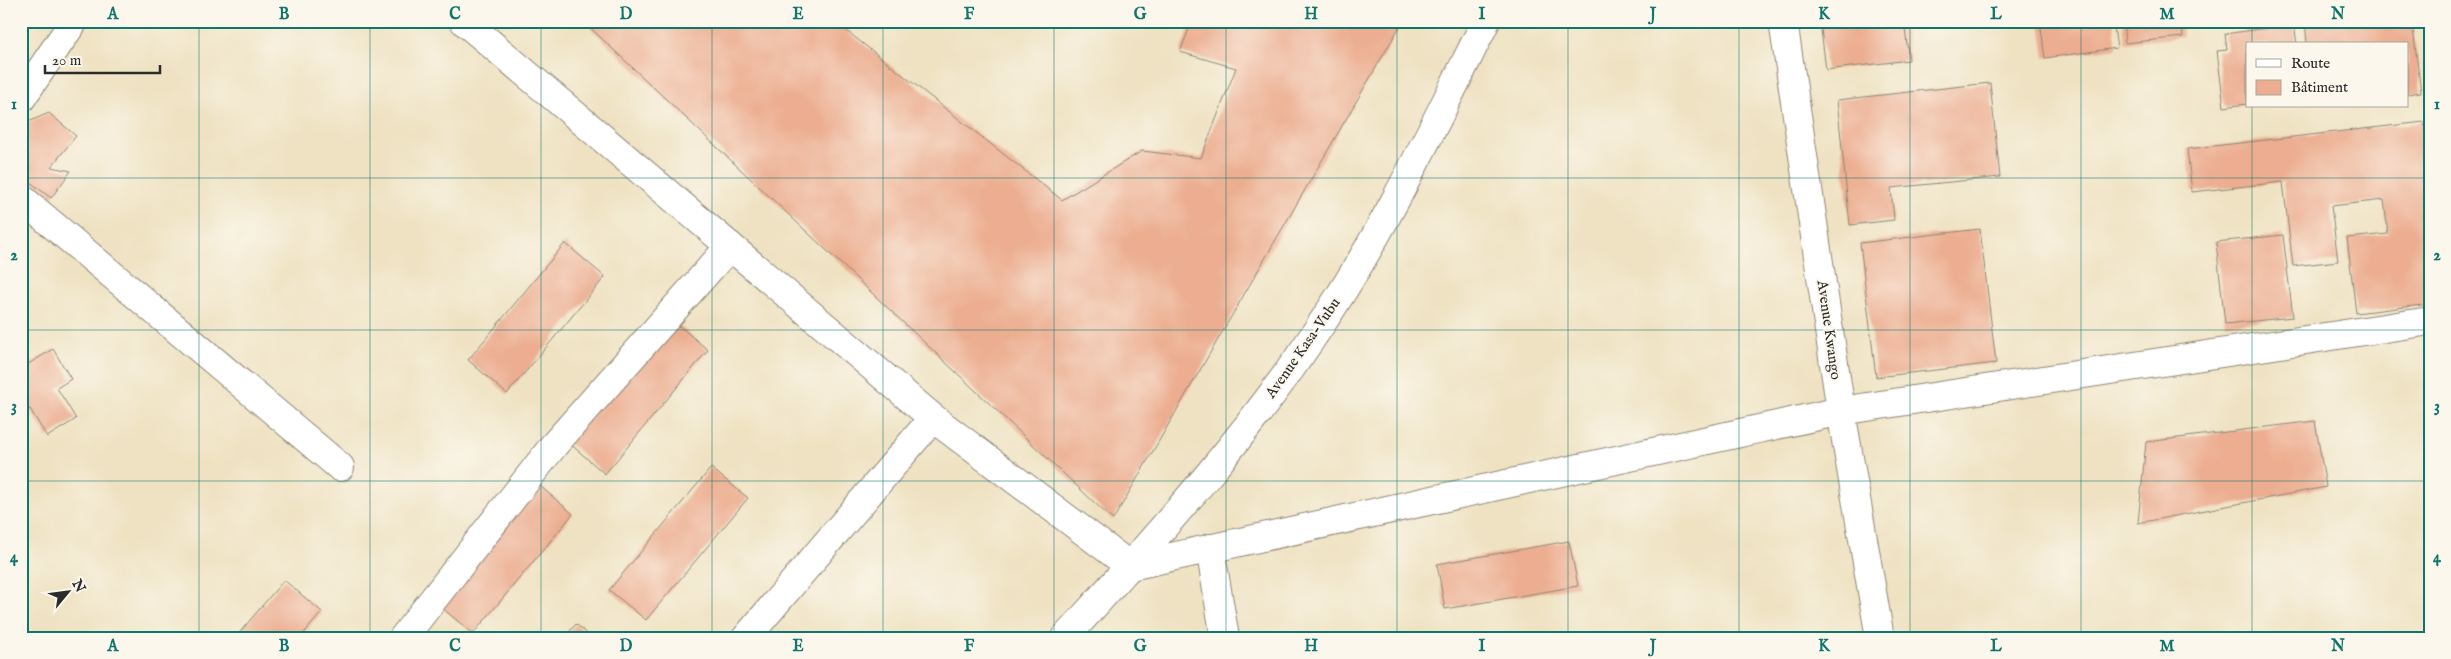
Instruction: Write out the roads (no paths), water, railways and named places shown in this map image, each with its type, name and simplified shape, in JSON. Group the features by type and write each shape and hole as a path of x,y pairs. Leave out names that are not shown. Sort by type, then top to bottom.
{"street":[{"path":"21,99 74,21"},
{"path":"464,21 933,418 1130,566 1841,411 2430,321"},
{"name":"Avenue Kasa-Vubu","path":"1065,638 1189,500 1231,449 1316,332 1360,265 1416,163 1486,21"},
{"name":"Avenue Kwango","path":"1783,21 1841,411 1880,638"},
{"path":"21,198 340,467"},
{"path":"403,638 554,445 730,246"},
{"path":"746,638 933,418"},
{"path":"1210,548 1225,638"}]}
